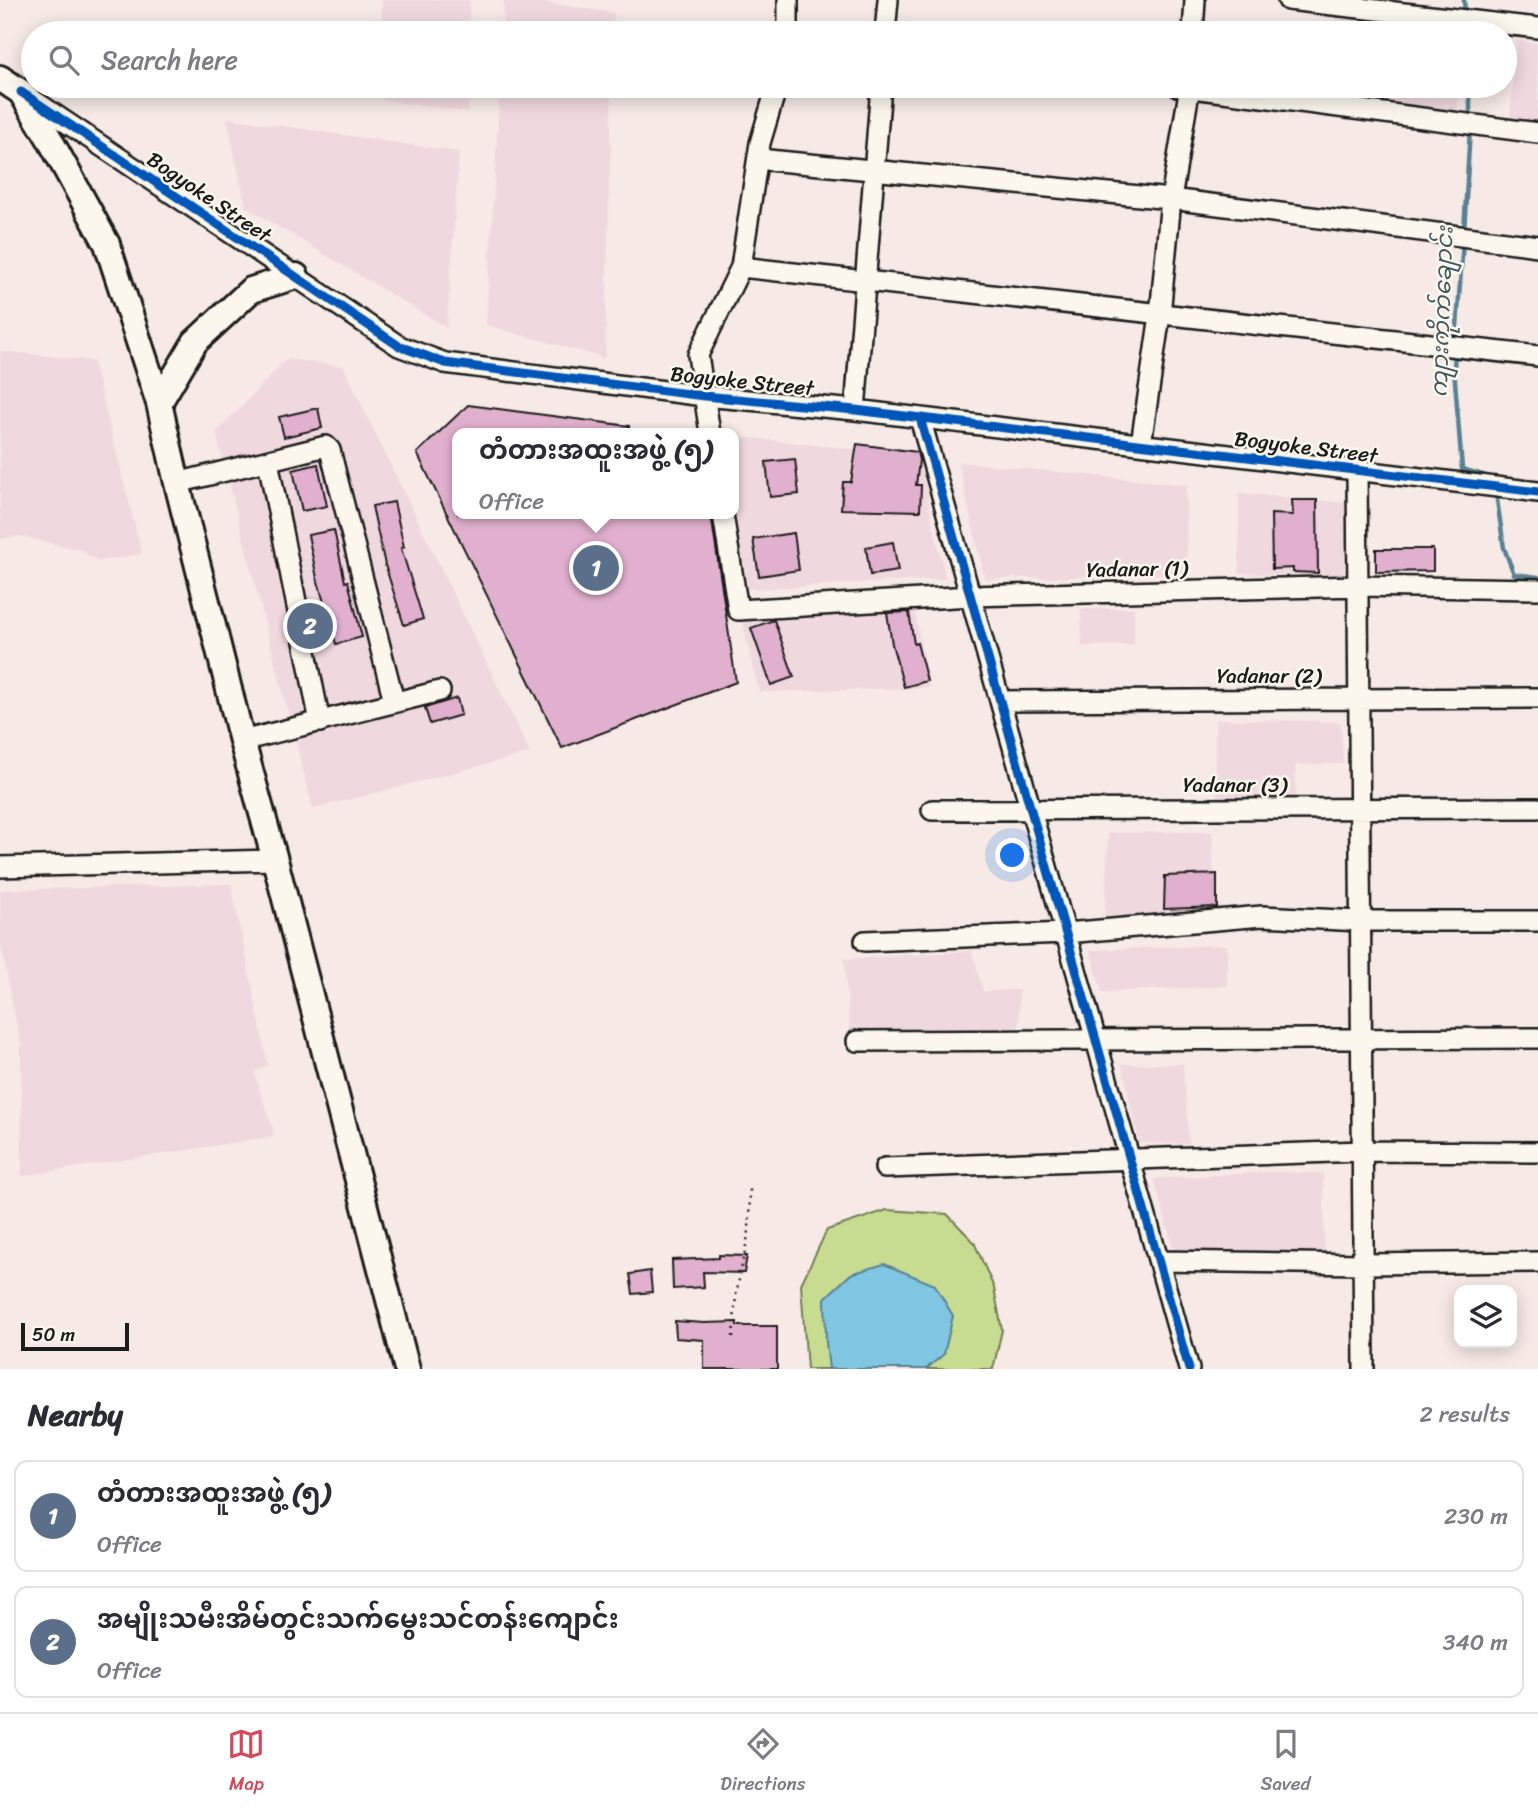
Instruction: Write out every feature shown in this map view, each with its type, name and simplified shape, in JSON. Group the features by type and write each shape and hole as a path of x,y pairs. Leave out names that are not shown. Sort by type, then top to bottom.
{"main road":[{"path":"0,78 21,92"},
{"path":"25,98 50,138 107,244 159,403 242,741 407,1369"},
{"path":"159,403 195,342 251,290 296,276"}],"street":[{"path":"788,0 788,21"},
{"path":"886,21 888,0"},
{"path":"1194,21 1195,0"},
{"path":"1288,0 1474,21"},
{"path":"1517,26 1538,28"},
{"name":"Bogyoke Street","path":"30,98 398,346 445,363 704,396 855,410 1538,492"},
{"path":"709,428 698,355 741,267 760,143 773,98"},
{"path":"855,410 880,98"},
{"path":"1140,444 1160,315 1184,98"},
{"path":"1275,98 1538,133"},
{"path":"758,159 1171,199 1538,246"},
{"path":"741,267 1538,356"},
{"path":"920,418 1189,1369"},
{"path":"177,483 327,446 394,701"},
{"path":"268,461 320,722"},
{"path":"1357,470 1364,1369"},
{"name":"Yadanar (1)","path":"724,519 738,610 971,596 1358,586 1538,589"},
{"path":"242,741 440,691"},
{"name":"Yadanar (2)","path":"1000,701 1538,698"},
{"name":"Yadanar (3)","path":"932,810 1538,808"},
{"path":"0,867 275,860"},
{"path":"865,940 1066,933 1262,916 1360,921 1538,921"},
{"path":"857,1041 1538,1038"},
{"path":"886,1168 1129,1157 1362,1151 1538,1152"},
{"path":"1159,1261 1363,1264 1538,1262"}],"path":[{"path":"733,1337 736,1294 749,1231 750,1189"}],"shaded area":[{"path":"382,0 469,0 469,21 382,21"},
{"path":"504,0 529,0 614,13 614,21 503,21"},
{"path":"1337,17 1370,21 1337,21"},
{"path":"1517,40 1538,43 1538,122 1510,117 1512,98 1517,98"},
{"path":"469,98 468,112 382,100"},
{"path":"499,98 612,98 605,358 486,325"},
{"path":"1369,98 1459,98 1458,113"},
{"path":"227,118 459,152 447,328 246,207"},
{"path":"0,351 93,361 142,554 98,561 81,550 20,536 0,539"},
{"path":"287,359 343,366 530,753 313,809 216,433"},
{"path":"739,437 922,457 931,516 946,579 748,589 735,519 739,519"},
{"path":"958,462 1186,485 1187,574 985,579"},
{"path":"1239,493 1345,503 1344,578 1239,573"},
{"path":"914,607 929,688 759,692 742,620"},
{"path":"1134,608 1134,645 1082,646 1081,609"},
{"path":"1215,719 1341,722 1343,764 1295,765 1296,797 1216,798"},
{"path":"1212,832 1215,916 1105,916 1108,833"},
{"path":"231,884 268,1065 254,1072 275,1136 22,1176 21,1046 0,940 0,890"},
{"path":"1227,945 1227,986 1102,992 1090,950"},
{"path":"972,951 983,991 1019,990 1019,1027 850,1034 844,959"},
{"path":"1122,1064 1183,1064 1189,1144 1139,1143"},
{"path":"1269,1172 1323,1173 1325,1251 1175,1254 1154,1179"}],"green space":[{"path":"887,1210 947,1214 974,1242 994,1288 1002,1330 993,1369 807,1369 801,1284 827,1230"}],"water":[{"path":"884,1264 935,1285 953,1316 944,1354 926,1369 829,1369 825,1298 851,1274"}],"building":[{"path":"468,405 629,426 452,428 452,519 712,519 736,682 562,748 417,453"},
{"path":"318,408 322,428 284,437 279,417"},
{"path":"857,444 917,452 919,460 916,485 921,485 920,511 841,509 843,482 851,482"},
{"path":"795,459 799,494 770,497 766,462"},
{"path":"318,464 327,506 302,511 293,470"},
{"path":"1292,500 1317,500 1318,573 1293,572 1293,568 1272,569 1271,514 1293,515"},
{"path":"394,502 404,547 401,548 423,619 404,625 385,565 372,506"},
{"path":"334,530 345,582 348,581 362,637 336,644 308,535"},
{"path":"794,533 799,570 759,576 753,539"},
{"path":"893,542 898,571 870,575 866,547"},
{"path":"1376,549 1433,549 1433,571 1376,572"},
{"path":"909,612 914,644 917,643 927,681 904,687 887,613"},
{"path":"774,620 794,677 771,685 751,628"},
{"path":"457,698 461,715 430,724 425,708"},
{"path":"1217,874 1217,907 1164,909 1165,876"},
{"path":"719,1255 747,1256 744,1273 703,1272 704,1287 673,1289 672,1260 719,1258"},
{"path":"650,1271 652,1292 633,1294 630,1274"},
{"path":"675,1321 777,1326 777,1369 704,1369 704,1340 676,1338"}],"waterway":[{"name":"ကျားကိုက်ချောင်း","path":"1464,0 1465,13"},
{"name":"ကျားကိုက်ချောင်း","path":"1470,98 1470,120"},
{"name":"ကျားကိုက်ချောင်း","path":"1464,232 1470,129"},
{"name":"ကျားကိုက်ချောင်း","path":"1456,340 1463,241"},
{"name":"ကျားကိုက်ချောင်း","path":"1455,352 1462,469 1493,478"},
{"name":"ကျားကိုက်ချောင်း","path":"1496,493 1504,548 1514,574 1538,577"}],"cycle path":[{"path":"30,98 399,346 445,363 704,396 855,410 1538,492"},
{"path":"920,418 1189,1369"}],"place":[{"name":"တံတားအထူးအဖွဲ့ (၅)","path":"596,568"},
{"name":"အမျိုးသမီးအိမ်တွင်းသက်မွေးသင်တန်းကျောင်း","path":"310,626"}]}
